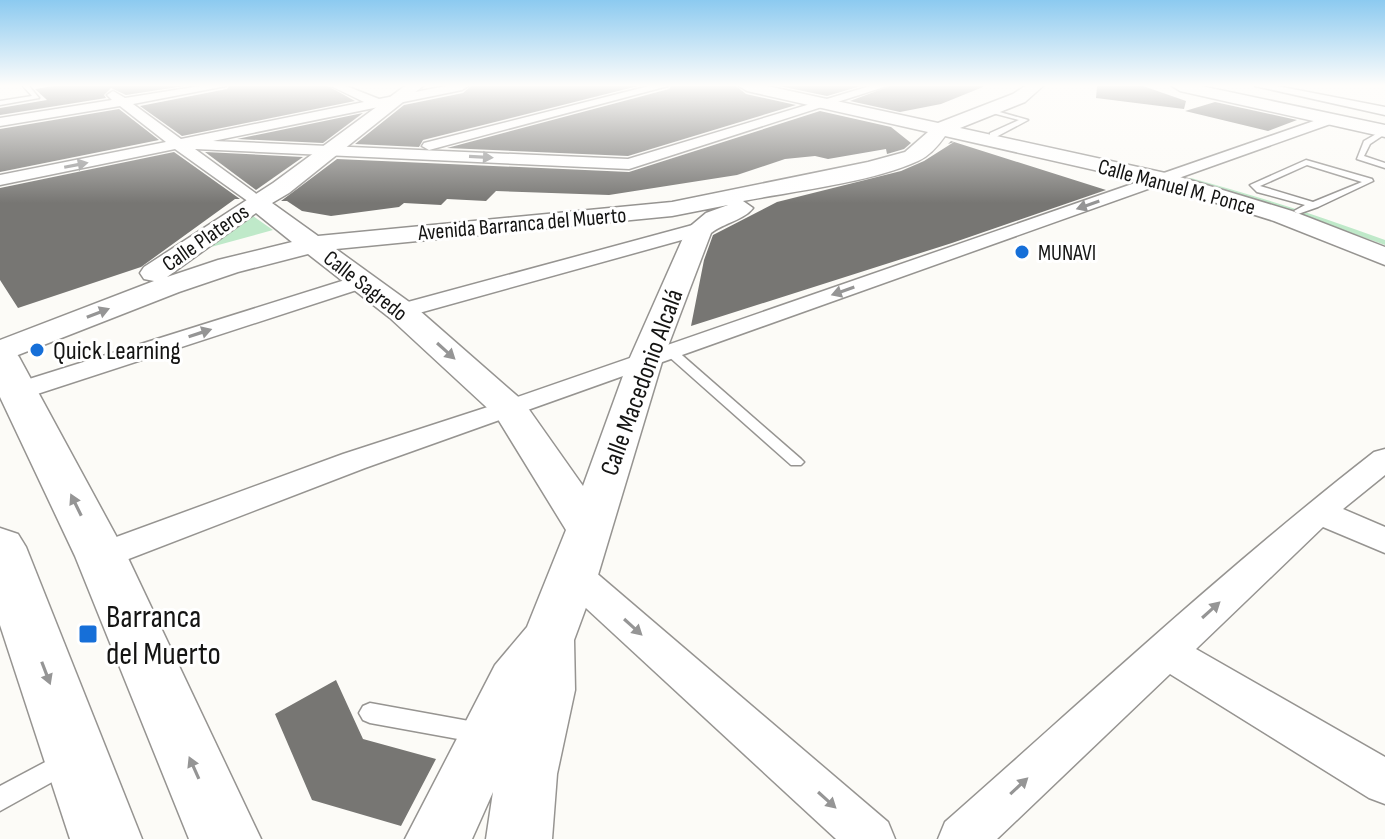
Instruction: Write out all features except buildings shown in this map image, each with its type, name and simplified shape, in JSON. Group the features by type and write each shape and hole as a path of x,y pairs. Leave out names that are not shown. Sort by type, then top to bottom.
{"main road":[{"path":"6,367 101,556 225,839"},
{"path":"0,547 10,608 78,755 106,839"}],"street":[{"name":"Calle Sagredo","path":"154,125 401,311 510,409 589,529"},
{"path":"0,180 262,125"},
{"name":"Calle Plateros","path":"154,273 281,188 355,125"},
{"path":"401,153 509,125"},
{"path":"179,144 629,164 756,125"},
{"name":"Avenida Barranca del Muerto","path":"0,326 154,273 306,238 382,235 679,195 875,153 902,144 925,125"},
{"name":"Avenida Barranca del Muerto","path":"520,217 672,209 799,185 912,156 931,142 930,125"},
{"name":"Calle Manuel M. Ponce","path":"948,125 1306,208 1385,245"},
{"name":"Calle Manuel M. Ponce","path":"949,125 1168,176 1283,216 1385,257"},
{"path":"101,556 354,461 510,409 1313,125"},
{"path":"1365,125 1385,131"},
{"path":"401,311 700,229 715,218 799,185"},
{"name":"Calle Macedonio Alcalá","path":"438,839 515,682 548,640 658,357 700,229"},
{"name":"Avenida Barranca del Muerto","path":"6,367 169,286 306,238"},
{"path":"6,367 361,281"},
{"path":"962,839 1319,512 1385,459"},
{"path":"1319,512 1385,541"},
{"path":"574,575 871,839"},
{"name":"Calle Macedonio Alcalá","path":"519,839 526,774 547,690 548,640"},
{"path":"1166,651 1385,782"}],"lane":[{"path":"993,135 1014,125"},
{"path":"1385,131 1367,143 1360,157 1385,166"},
{"path":"1306,162 1369,181 1306,208 1254,185 1306,162"},
{"path":"658,357 796,462"},
{"path":"370,713 489,734"},
{"path":"0,799 78,755"}],"green space":[{"path":"1191,178 1337,223 1385,240 1385,245 1267,203 1186,180"},
{"path":"246,211 273,230 200,250"}],"place":[{"name":"MUNAVI","path":"1022,252"},
{"name":"Quick Learning","path":"37,350"},
{"name":"Barranca del Muerto","path":"88,634"}]}
